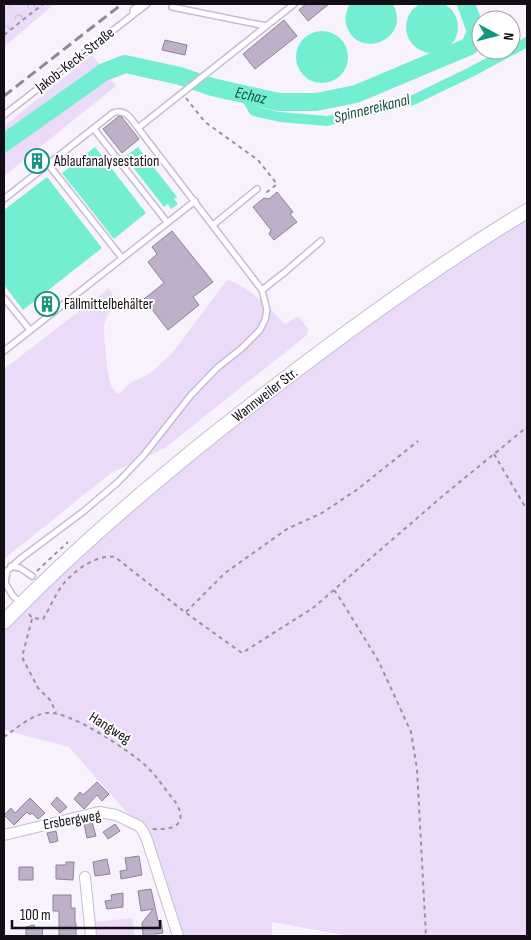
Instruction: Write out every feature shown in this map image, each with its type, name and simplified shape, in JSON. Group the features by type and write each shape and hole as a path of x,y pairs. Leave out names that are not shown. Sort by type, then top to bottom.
{"main road":[{"name":"Wannweiler Str.","path":"4,622 79,549 123,510 252,404 383,307 527,210"}],"street":[{"name":"Ersbergweg","path":"4,835 99,812 116,816 139,826"},
{"path":"139,826 144,831 178,936"},
{"path":"85,877 91,936"}],"lane":[{"path":"133,14 133,10 140,4"},
{"name":"Jakob-Keck-Straße","path":"4,116 147,4"},
{"path":"138,128 294,4"},
{"path":"172,6 266,26"},
{"path":"4,199 118,112 127,114 262,290 267,310 265,320 256,335 218,366 174,415 143,456 118,482 84,511 11,566 7,571 5,583 13,596 22,604"},
{"path":"94,129 167,222"},
{"path":"48,164 122,258"},
{"path":"213,225 257,189"},
{"path":"4,351 195,202"},
{"path":"262,290 321,242"},
{"path":"4,298 30,330"},
{"path":"11,566 20,568 32,576"}],"path":[{"path":"4,35 43,4"},
{"path":"182,94 205,122 258,160 277,184 267,192 257,189"},
{"path":"22,604 32,618 44,619 65,582 85,565 106,556 115,557 186,613 242,653 313,608 527,427"},
{"path":"186,613 225,573 287,529 322,512 358,489 418,441"},
{"path":"494,454 527,510"},
{"path":"334,590 379,662 411,732 417,769 426,936"},
{"path":"4,737 36,715 56,712 50,700 38,688 22,657 32,618"},
{"name":"Hangweg","path":"56,712 82,724 131,754 145,765 180,810 180,818 175,827 166,830 139,826"}],"green space":[{"path":"4,4 54,4 4,47"},
{"path":"92,55 116,86 4,176 4,126"},
{"path":"527,216 527,936 349,936 272,922 272,936 178,936 143,831 69,747 4,730 4,620 229,424 387,308"},
{"path":"227,280 244,287 285,324 298,316 308,329 307,335 165,448 111,473 4,559 4,369 109,288 112,292 113,302 104,325 105,345 110,381 112,387 119,394 130,383 151,373 173,352"},
{"path":"132,918 135,936 96,936 95,922"}],"shaded area":[{"path":"432,1 442,3 450,9 456,17 458,27 456,37 450,45 442,51 432,53 422,51 414,45 408,37 406,27 408,17 414,9 422,3"},
{"path":"350,4 393,4 397,17 395,27 390,36 371,44 353,37 346,21 347,9"},
{"path":"322,31 332,33 340,39 346,47 348,57 346,67 340,75 332,81 322,83 312,81 304,75 298,67 296,57 298,47 304,39 312,33"},
{"path":"95,147 146,213 114,239 62,173"},
{"path":"138,147 177,197 174,199 178,204 171,209 168,204 164,207 125,157"},
{"path":"47,177 102,248 23,310 4,285 4,210"}],"building":[{"path":"306,4 329,4 308,21 299,10"},
{"path":"284,20 297,36 255,69 243,54"},
{"path":"165,40 187,45 185,55 162,50"},
{"path":"121,116 139,139 122,153 103,129"},
{"path":"277,192 293,212 290,214 297,222 274,240 269,234 271,230 253,207 264,198 269,199"},
{"path":"172,231 213,282 193,297 199,305 168,330 144,299 164,283 148,262 157,254 152,247"},
{"path":"97,782 109,794 102,801 97,795 84,809 74,799 80,792 83,795"},
{"path":"57,797 67,807 60,813 51,804"},
{"path":"30,798 45,813 38,819 32,813 30,815 27,812 14,825 4,815 11,808 15,813"},
{"path":"92,822 96,836 87,838 84,824"},
{"path":"115,824 120,831 108,839 103,832"},
{"path":"56,831 58,841 50,843 47,833"},
{"path":"139,856 142,875 121,879 120,871 127,870 125,858"},
{"path":"107,859 110,874 95,876 93,862"},
{"path":"66,862 74,862 73,880 56,879 56,865 66,865"},
{"path":"19,867 33,867 33,880 19,880"},
{"path":"151,889 158,921 161,920 163,933 155,934 155,936 145,936 143,935 142,923 153,909 141,911 138,891"},
{"path":"123,893 123,907 107,909 105,901 112,900 111,895"},
{"path":"53,895 71,895 71,908 75,908 76,936 59,935 59,911 53,911"},
{"path":"34,925 35,928 43,928 42,936 26,936 26,927"}],"waterway":[{"name":"Echaz","path":"4,143 104,72 125,64 180,76 212,87 279,102 316,102 356,94 470,46 476,31 466,4"},
{"name":"Spinnereikanal","path":"244,94 254,111 280,117 327,121 411,101 527,42"}],"railway":[{"path":"4,96 122,4"}],"place":[{"name":"Ablaufanalysestation","path":"37,161"},
{"name":"Fällmittelbehälter","path":"47,304"}]}
